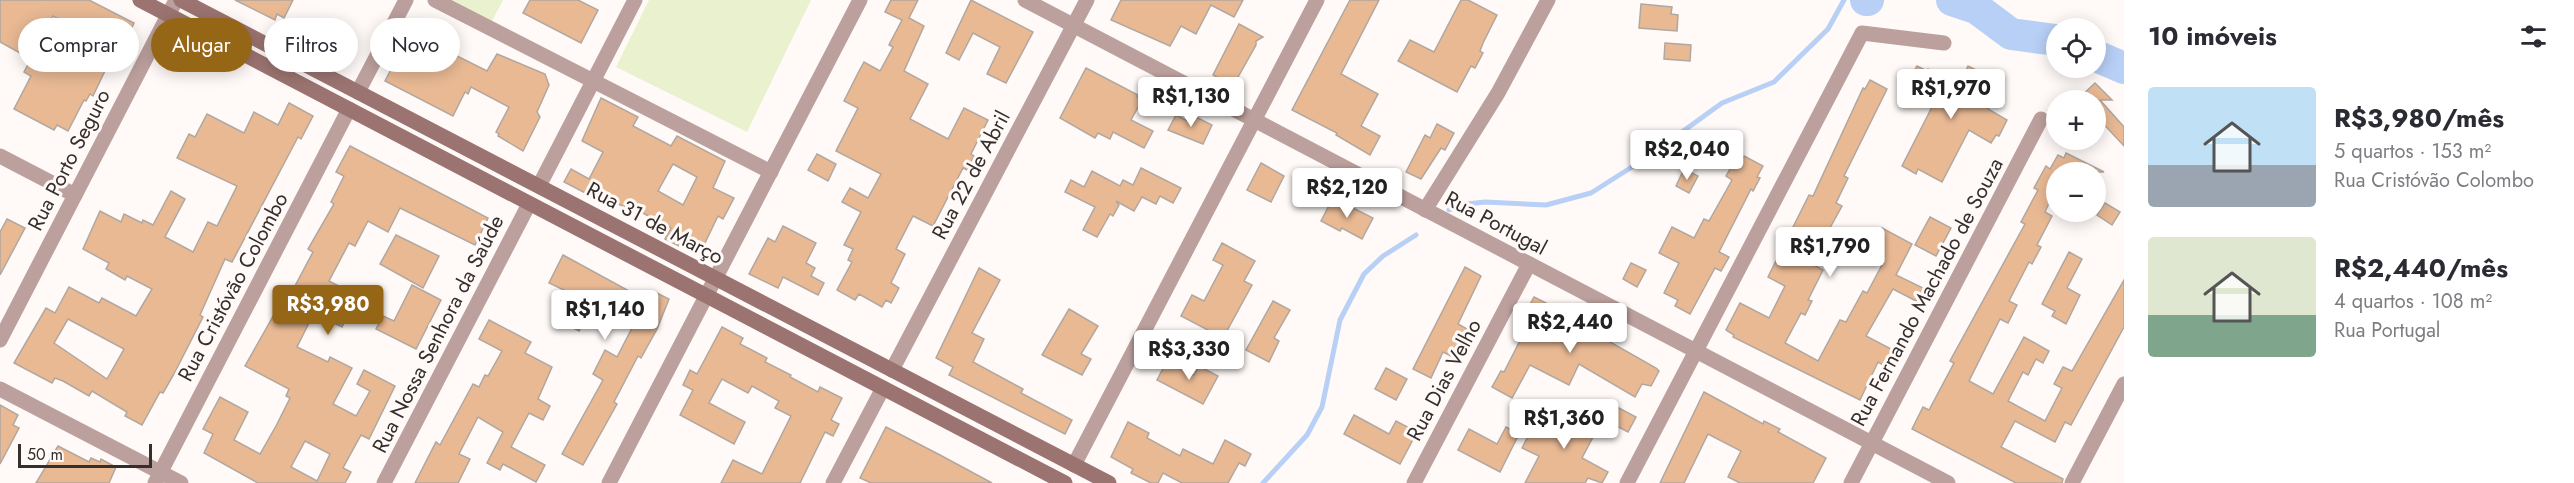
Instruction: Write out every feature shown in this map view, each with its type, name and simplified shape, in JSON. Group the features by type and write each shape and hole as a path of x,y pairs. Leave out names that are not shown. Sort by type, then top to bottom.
{"main road":[{"name":"Rua 31 de Março","path":"140,0 1065,483"},
{"name":"Rua 31 de Março","path":"181,0 1109,483"}],"street":[{"name":"Rua Porto Seguro","path":"0,340 176,0"},
{"path":"358,92 406,0"},
{"path":"435,0 771,172"},
{"path":"539,186 635,0"},
{"path":"609,483 860,0"},
{"name":"Rua Portugal","path":"1025,0 1948,483"},
{"name":"Rua 22 de Abril","path":"892,370 1087,0"},
{"path":"1074,465 1317,0"},
{"path":"1425,210 1498,93 1548,0"},
{"path":"1627,483 1862,33 1944,43"},
{"name":"Rua Cristóvão Colombo","path":"158,478 349,109"},
{"name":"Rua Fernando Machado de Souza","path":"1851,483 2041,120"},
{"path":"0,156 75,195"},
{"name":"Rua Nossa Senhora da Saúde","path":"384,483 529,204"},
{"name":"Rua Dias Velho","path":"1413,483 1529,264"},
{"path":"2072,483 2124,384"},
{"path":"833,483 883,388"},
{"path":"0,389 158,478 181,483"}],"green space":[{"path":"435,0 503,0 489,27"},
{"path":"649,0 811,0 747,132 616,67"}],"building":[{"path":"0,0 89,0 124,18 57,18 53,16 52,18 18,18 18,52 0,42"},
{"path":"235,0 293,0 284,18 277,14 276,18 271,18"},
{"path":"530,0 578,0 598,10 581,43 523,13"},
{"path":"891,0 918,0 909,18 924,26 904,71 928,84 910,119 948,139 964,108 988,120 971,154 974,156 967,170 963,168 933,226 913,216 896,249 905,254 891,283 899,288 891,303 886,300 882,307 859,294 855,300 837,290 852,262 848,260 853,249 844,245 861,212 842,202 850,188 868,198 881,174 836,151 858,108 844,101 864,62 880,71 893,47 889,45 902,20 885,12"},
{"path":"971,0 1033,32 1006,83 987,74 1000,47 973,33 959,60 946,53"},
{"path":"1121,0 1243,0 1234,17 1211,5 1196,34 1181,26 1170,46 1111,20"},
{"path":"1350,0 1379,0 1341,74 1378,94 1361,126 1380,136 1370,155 1336,135 1337,133 1292,110"},
{"path":"1461,0 1468,0 1497,15 1480,51 1483,53 1475,68 1471,66 1457,92 1398,61 1410,40 1434,52"},
{"path":"1641,4 1672,7 1671,14 1678,15 1677,31 1639,28"},
{"path":"1239,24 1263,37 1256,41 1256,45 1233,86 1213,75"},
{"path":"1665,43 1691,45 1690,61 1664,59"},
{"path":"497,54 545,74 549,85 537,112 540,117 523,151 498,136 496,132 509,107 471,87 468,94 465,92 453,116 385,81 390,72 460,72 460,58 487,71"},
{"path":"1917,66 1927,71 1928,69 1959,86 1968,66 1989,76 1985,84 1997,91 1988,109 2007,120 1999,136 1996,135 1991,143 1969,130 1942,182 1918,169 1916,174 1902,166 1933,105 1927,102 1931,95 1908,82"},
{"path":"1086,68 1138,95 1137,97 1142,100 1131,120 1153,131 1144,148 1113,132 1110,139 1098,133 1095,138 1060,118"},
{"path":"24,72 104,72 93,96 90,94 86,101 84,100 68,131 57,125 54,130 14,109 31,76"},
{"path":"1870,80 1887,89 1844,176 1848,178 1836,203 1842,206 1826,235 1815,229 1801,258 1823,270 1808,300 1812,301 1805,315 1801,313 1785,343 1818,361 1840,320 1846,322 1863,291 1867,293 1883,263 1867,255 1882,228 1912,244 1896,275 1923,288 1916,301 1893,289 1866,336 1893,350 1885,366 1878,362 1860,400 1733,337 1734,335 1726,330 1740,303 1769,318 1785,286 1768,277 1809,195 1813,196 1863,88 1865,89"},
{"path":"2095,83 2102,90 2088,90"},
{"path":"601,98 638,117 633,126 671,146 677,136 725,161 713,188 734,198 723,219 718,216 703,247 684,237 679,246 665,239 671,228 626,204 624,207 598,193 595,198 564,182 571,169 589,179 603,152 582,141","holes":["673,164 697,177 683,205 658,191"]},
{"path":"289,103 313,116 301,139 298,137 232,262 225,259 200,315 203,317 174,374 163,393 160,392 142,425 125,416 127,412 92,391 89,396 55,378 52,383 14,363 46,308 55,313 69,287 99,303 102,298 136,316 152,289 127,276 125,280 106,269 109,263 83,249 100,211 121,222 124,214 142,223 143,220 153,225 171,191 185,199 165,237 193,252 208,222 217,226 237,186 177,158 189,134 195,137 207,114 244,133 254,112 278,125","holes":["68,319 124,349 107,379 54,343"]},
{"path":"2106,107 2124,127 2124,146 2106,127"},
{"path":"1176,115 1189,122 1192,115 1212,125 1203,144 1168,130"},
{"path":"1437,124 1454,133 1445,150 1441,148 1421,179 1406,172 1425,135 1430,138"},
{"path":"350,146 488,218 475,245 400,208 388,232 368,221 355,246 349,243 329,281 358,296 342,327 314,313 297,347 328,362 330,357 352,368 333,404 356,416 370,391 357,384 364,370 395,386 369,439 361,435 343,468 351,472 345,483 258,483 204,453 213,434 203,429 220,397 248,412 234,440 260,454 276,426 290,398 286,396 289,389 245,366 284,297 288,299 313,252 308,249 334,204 331,202 344,176 336,172","holes":["305,441 330,454 317,481 291,467"]},
{"path":"2066,153 2084,162 2054,162 2058,155 2064,158"},
{"path":"817,154 836,164 828,181 808,170"},
{"path":"1744,156 1763,166 1757,177 1760,178 1753,191 1751,189 1719,252 1729,257 1721,271 1715,268 1690,314 1675,306 1678,300 1664,293 1679,263 1659,253 1672,227 1694,238 1704,219 1709,221 1732,180 1726,176 1733,164 1738,167"},
{"path":"1261,163 1284,176 1271,202 1247,190"},
{"path":"2046,166 2045,212 2046,222 2049,222 2037,245 2041,247 2032,264 2029,262 2009,301 2017,305 2008,323 2000,319 1969,381 1993,394 2024,337 2049,351 2043,363 2036,359 2028,375 2023,372 2008,401 2045,421 2062,388 2054,384 2063,367 2072,371 2124,280 2124,327 2071,425 2065,422 2055,442 2015,421 2001,447 2063,479 2062,483 2016,483 1912,429 1923,407 1929,410 1954,363 1950,361 2025,224 2021,222 2038,190 2034,188"},
{"path":"1141,168 1181,188 1173,203 1160,196 1156,204 1142,197 1134,211 1116,201 1119,205 1113,216 1110,214 1097,237 1083,230 1095,207 1065,192 1071,180 1084,187 1092,171 1120,186 1123,180 1133,185"},
{"path":"1684,169 1698,176 1689,193 1676,186"},
{"path":"1333,198 1373,218 1362,239 1342,228 1340,231 1321,221"},
{"path":"2106,204 2120,212 2112,225 2106,221"},
{"path":"1930,217 1951,228 1936,256 1915,245"},
{"path":"7,219 25,228 0,275 0,232"},
{"path":"783,226 816,243 806,263 815,268 811,276 824,283 818,295 783,277 778,288 749,274 768,238 775,242"},
{"path":"396,235 439,256 423,288 380,264"},
{"path":"1222,243 1255,261 1244,281 1252,285 1223,338 1181,316 1192,295 1204,301 1223,265 1213,260"},
{"path":"2069,252 2082,259 2067,288 2080,295 2066,324 2052,316 2055,311 2042,304"},
{"path":"563,255 649,302 653,291 669,299 657,329 641,358 638,356 614,402 617,404 583,465 562,454 603,380 593,374 605,350 617,357 633,326 592,306 579,331 562,322 569,309 562,305 566,296 562,293 564,290 549,283"},
{"path":"1631,263 1646,270 1637,287 1623,279"},
{"path":"1465,267 1481,276 1458,324 1469,330 1455,358 1443,352 1431,378 1413,369"},
{"path":"979,268 1000,280 972,333 984,339 973,362 1023,389 1021,393 1072,420 1065,434 949,375 953,367 936,358"},
{"path":"412,285 441,300 416,349 376,329 383,316 394,321"},
{"path":"1534,297 1552,306 1549,311 1583,329 1584,327 1656,368 1659,371 1651,386 1642,384 1635,397 1579,364 1569,385 1530,365 1512,398 1492,387 1501,371 1504,372 1528,325 1521,321"},
{"path":"1273,301 1290,310 1274,338 1279,341 1269,362 1246,350"},
{"path":"1069,309 1098,326 1081,354 1091,359 1082,375 1042,355"},
{"path":"489,320 531,342 525,353 552,367 538,399 550,406 543,420 529,413 511,447 545,465 536,482 503,464 500,470 487,463 503,432 478,417 459,454 470,459 458,483 415,483 436,442 440,445 473,384 479,387 502,351 479,339"},
{"path":"722,327 743,338 740,344 767,358 765,362 791,375 790,377 818,392 820,387 842,398 831,420 839,424 833,436 825,432 800,483 721,483 733,460 762,474 791,416 775,408 779,401 752,386 748,393 722,379 709,403 745,422 734,444 680,415 693,390 683,385 690,370 697,374"},
{"path":"1167,361 1194,375 1199,366 1218,376 1203,404 1157,380"},
{"path":"1386,368 1407,379 1396,400 1375,389"},
{"path":"1704,392 1763,424 1764,421 1780,429 1778,432 1826,458 1813,483 1740,483 1728,477 1741,451 1708,434 1684,483 1660,483"},
{"path":"0,405 18,415 13,425 19,428 0,464"},
{"path":"1615,406 1636,417 1628,432 1607,421"},
{"path":"1578,407 1602,420 1582,458 1608,472 1602,483 1588,478 1585,483 1525,483 1539,456 1522,448 1540,414 1567,428"},
{"path":"1354,415 1389,434 1396,421 1417,432 1400,464 1344,434"},
{"path":"1128,422 1149,433 1147,438 1180,456 1183,449 1213,464 1225,440 1251,454 1245,466 1239,463 1228,483 1182,483 1163,473 1158,483 1151,483 1131,473 1133,469 1111,457"},
{"path":"886,427 992,483 871,483 860,478"},
{"path":"1506,427 1519,434 1500,472 1458,450 1469,429 1497,444"},
{"path":"58,446 89,462 91,458 100,462 101,459 116,467 109,483 36,483"}],"waterway":[{"path":"1449,210 1467,204 1485,202 1546,205 1591,193 1646,158 1722,103 1774,82 1828,29 1844,0"},
{"path":"1952,0 1976,8 2011,34 2046,39"},
{"path":"2106,60 2124,68"},
{"path":"1263,483 1307,435 1322,407 1340,320 1364,274 1383,256 1416,235"}]}
